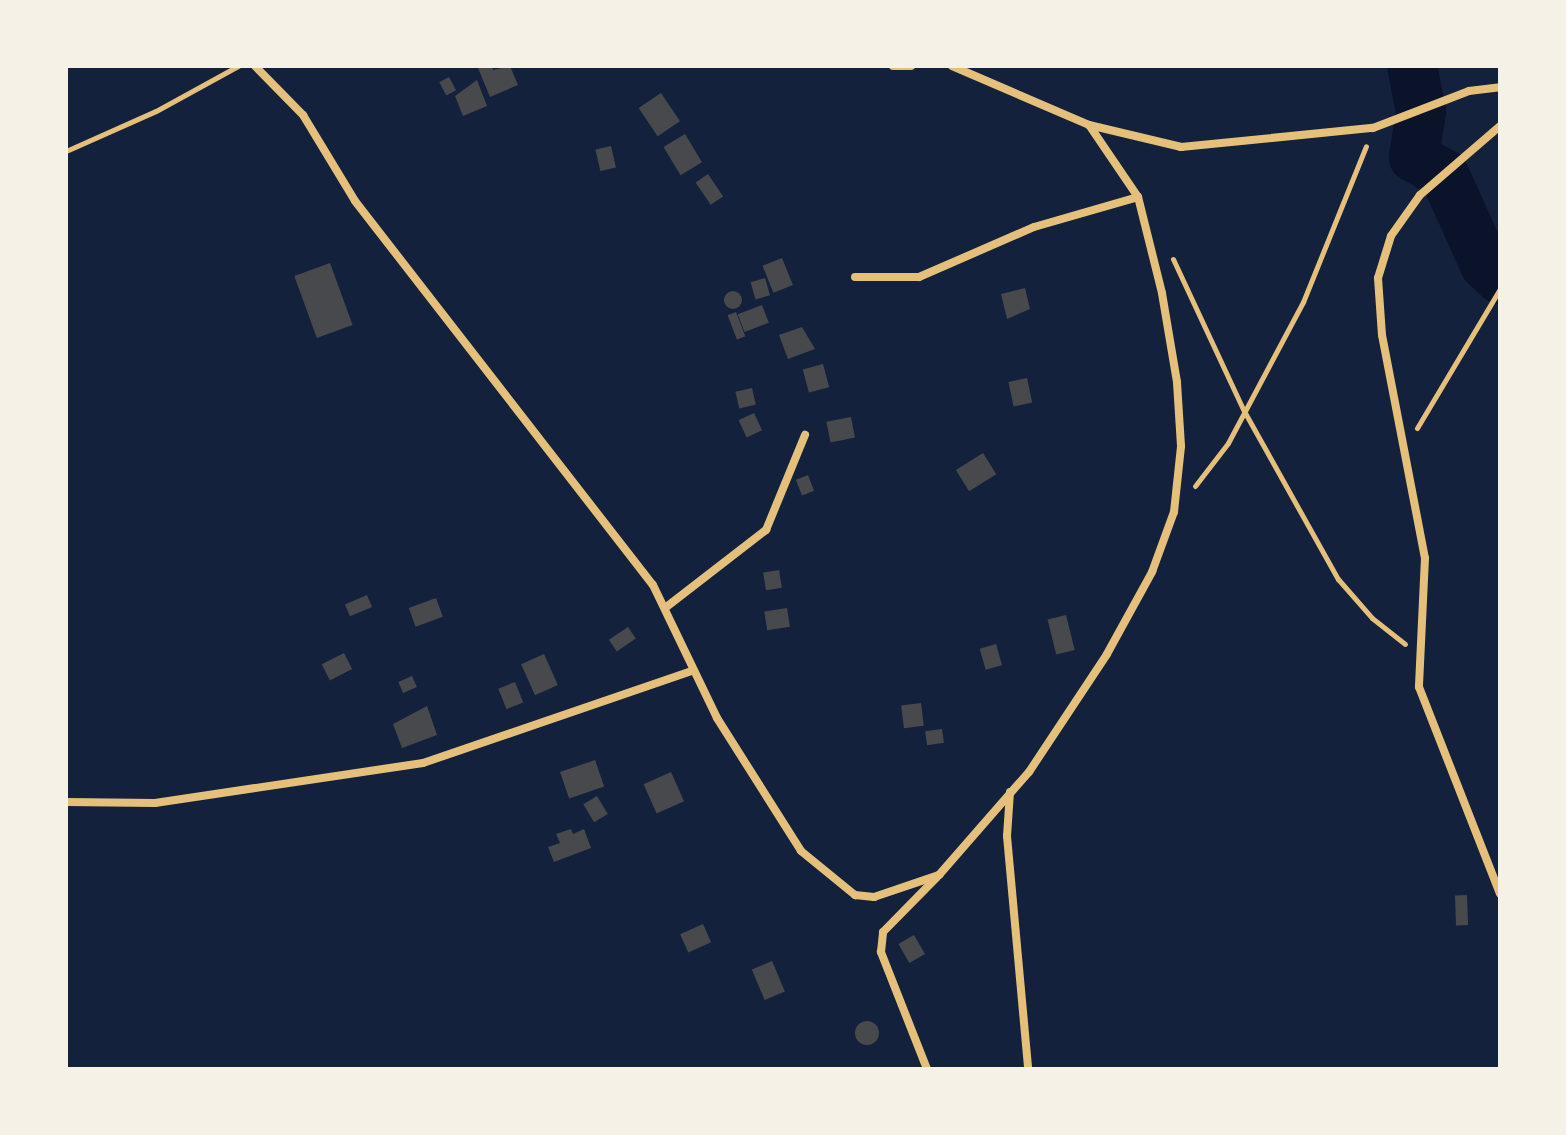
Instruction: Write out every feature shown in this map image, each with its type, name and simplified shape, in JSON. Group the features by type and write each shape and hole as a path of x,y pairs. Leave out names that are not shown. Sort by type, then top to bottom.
{"street":[{"path":"255,66 303,115 355,201 583,490 665,608 692,671 801,851 855,895 874,897 939,875"},
{"path":"893,66 911,66"},
{"path":"952,66 1089,125 1181,147 1373,128 1469,91 1500,87"},
{"path":"927,1069 881,952 883,932 939,875 1069,717 1152,572 1174,512 1181,446 1177,382 1138,197 1089,125"},
{"path":"1500,126 1420,195 1391,236 1378,278 1382,335 1406,446 1425,558 1424,625 1418,654 1419,687 1500,894"},
{"path":"855,277 919,277 1034,227 1138,197"},
{"path":"665,608 766,530 805,435"},
{"path":"66,802 155,803 423,763 692,671"},
{"path":"1010,791 1007,836 1028,1069"}],"path":[{"path":"66,151 156,111 238,66"},
{"path":"1174,512 1228,443 1303,302 1373,128"},
{"path":"1165,245 1244,411 1338,579 1372,618 1418,654"},
{"path":"1406,446 1500,289"}],"building":[{"path":"492,66 493,70 510,66 518,85 490,97 478,68"},
{"path":"449,77 456,90 446,95 439,82"},
{"path":"477,80 487,106 463,116 455,96"},
{"path":"661,93 680,121 658,136 639,108"},
{"path":"685,134 702,162 681,175 664,147"},
{"path":"611,146 616,167 600,171 595,150"},
{"path":"708,174 723,196 711,205 696,182"},
{"path":"782,258 793,285 773,293 763,266"},
{"path":"330,263 353,325 317,338 294,276"},
{"path":"765,278 770,295 756,299 751,282"},
{"path":"1025,288 1030,309 1007,319 1001,294"},
{"path":"729,291 737,291 742,300 740,307 729,309 724,304 724,296"},
{"path":"762,305 769,323 745,332 738,314"},
{"path":"736,312 745,336 737,339 728,315"},
{"path":"802,327 815,349 788,359 779,335"},
{"path":"823,364 829,387 809,393 803,369"},
{"path":"1027,378 1032,402 1014,406 1008,382"},
{"path":"752,388 756,405 739,408 735,392"},
{"path":"754,413 762,430 747,437 739,420"},
{"path":"851,417 855,438 830,442 826,422"},
{"path":"983,453 996,474 969,491 956,470"},
{"path":"808,475 814,491 802,496 796,480"},
{"path":"779,570 782,588 766,590 763,573"},
{"path":"367,595 372,607 350,616 345,604"},
{"path":"436,598 443,617 416,627 409,608"},
{"path":"787,608 790,627 767,630 764,612"},
{"path":"1066,615 1075,650 1056,655 1048,620"},
{"path":"628,627 636,639 617,651 609,640"},
{"path":"996,644 1002,665 986,670 980,649"},
{"path":"344,653 352,669 330,680 322,664"},
{"path":"544,654 558,685 535,695 521,664"},
{"path":"412,676 417,687 403,693 398,682"},
{"path":"515,682 523,702 507,709 498,689"},
{"path":"921,703 924,726 904,728 901,705"},
{"path":"427,706 437,735 402,748 393,724"},
{"path":"942,729 944,743 927,745 925,731"},
{"path":"595,760 604,786 569,799 560,772"},
{"path":"671,772 684,801 657,813 644,784"},
{"path":"597,796 608,814 594,822 583,804"},
{"path":"571,829 573,834 584,829 591,848 554,862 548,847 560,843 556,834"},
{"path":"1455,895 1467,895 1468,925 1456,925"},
{"path":"703,924 711,942 688,952 680,934"},
{"path":"914,935 925,954 909,963 898,944"},
{"path":"772,961 785,991 765,1000 752,970"},
{"path":"867,1021 876,1024 879,1033 876,1042 867,1045 858,1042 855,1033 858,1024"}],"waterway":[{"path":"1412,66 1421,111 1414,157 1444,174 1485,265 1500,279"}]}
